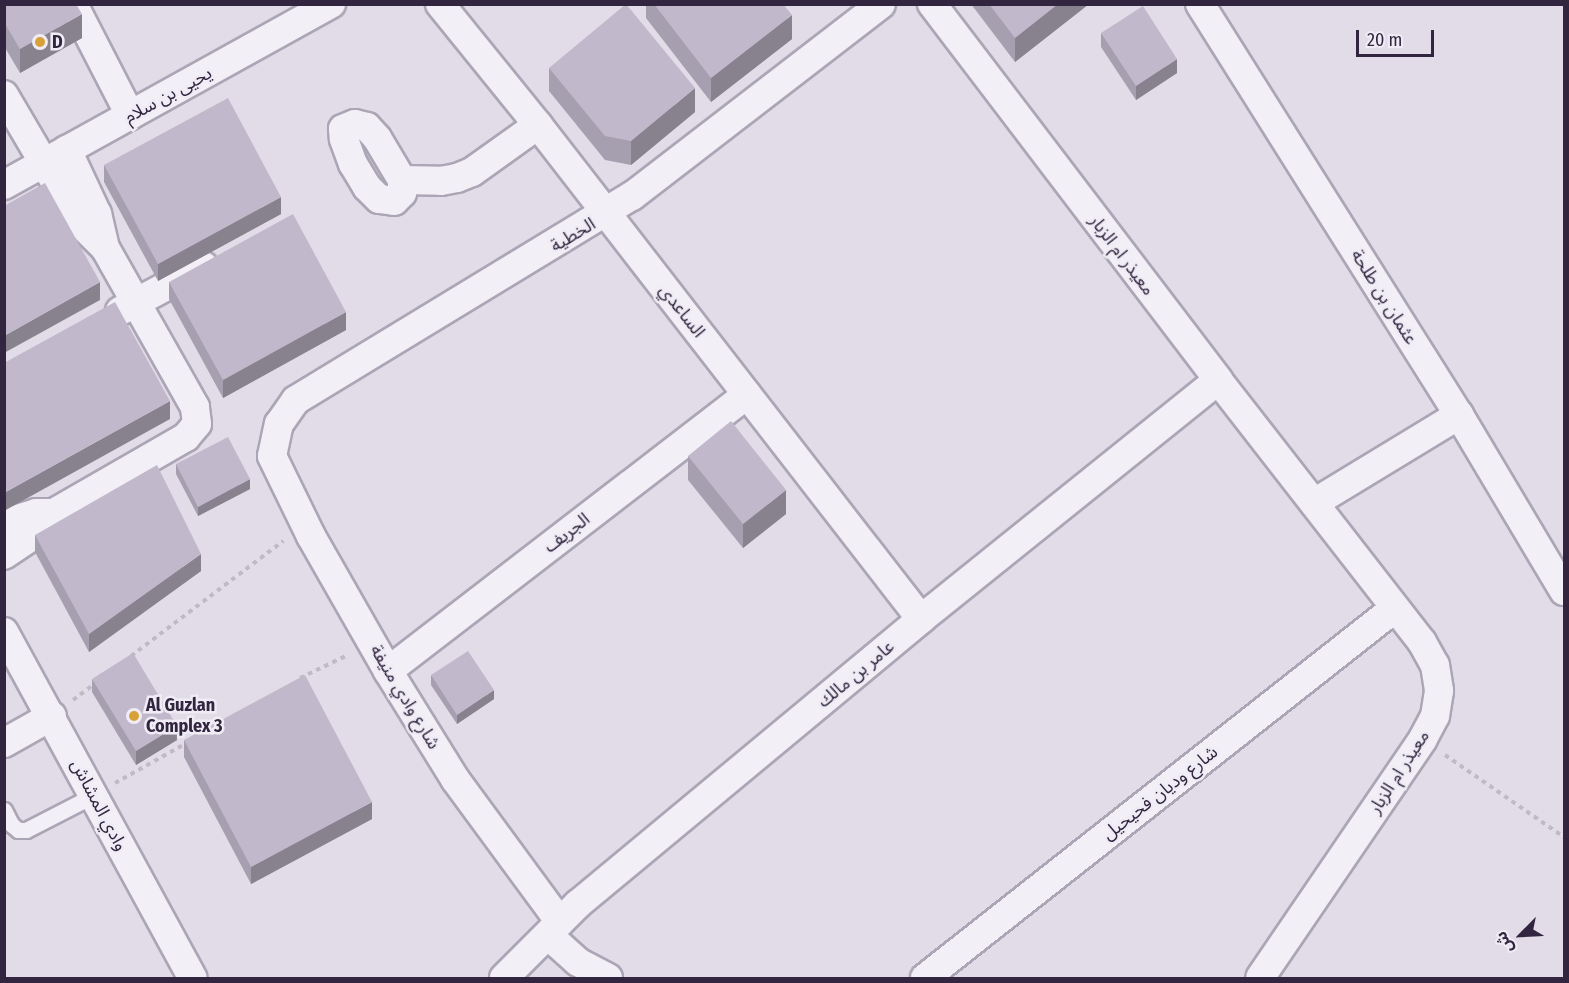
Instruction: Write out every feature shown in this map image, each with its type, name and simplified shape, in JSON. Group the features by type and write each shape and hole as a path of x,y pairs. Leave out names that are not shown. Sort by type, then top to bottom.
{"street":[{"path":"73,4 130,115"},
{"name":"يحيى بن سلام","path":"4,185 331,4"},
{"name":"الساعدي","path":"440,4 538,124 921,619"},
{"name":"الخطية","path":"272,456 279,424 296,400 607,214 881,4"},
{"name":"معيذر ام الزبار","path":"932,4 1218,380 1422,642 1435,665 1439,691 1435,716 1423,739 1260,978"},
{"name":"عثمان بن طلحة","path":"1200,4 1459,416 1564,591"},
{"path":"4,95 55,157 78,221 105,248 195,407 198,424 186,437 54,513 35,534 4,555"},
{"path":"402,180 441,182 458,178 472,172 538,124"},
{"path":"95,324 230,251"},
{"name":"عامر بن مالك","path":"504,978 554,928 921,619 1218,380"},
{"name":"الجريف","path":"388,671 747,395"},
{"path":"1314,503 1459,416"},
{"name":"شارع وادي منيفة","path":"272,456 305,525 388,671 455,779 554,928"},
{"path":"4,523 36,513 54,513"},
{"name":"شارع وديان فحيحيل","path":"925,978 1395,608"},
{"name":"وادي المشاش","path":"8,648 52,716 193,978"},
{"path":"4,743 52,716"},
{"path":"554,928 578,962 608,978"}],"lane":[{"path":"4,810 18,830 26,830 94,795"}],"path":[{"path":"127,659 305,525"},
{"path":"299,679 372,643"},
{"path":"52,716 99,681"},
{"path":"94,795 196,737"},
{"path":"1423,739 1564,837"}],"building":[{"path":"4,4 76,4 82,14 20,49 4,22"},
{"path":"626,4 695,88 631,141 605,136 549,68"},
{"path":"654,4 783,4 792,15 711,78"},
{"path":"989,4 1058,4 1015,38"},
{"path":"1143,6 1177,59 1136,86 1101,33"},
{"path":"228,98 281,197 158,264 104,165"},
{"path":"45,183 100,282 4,336 4,206"},
{"path":"293,214 346,312 223,380 169,282"},
{"path":"115,302 170,401 4,493 4,363"},
{"path":"731,421 786,490 743,524 688,456"},
{"path":"228,437 250,479 198,507 176,464"},
{"path":"157,465 201,554 89,634 35,535"},
{"path":"468,651 494,690 457,715 431,675"},
{"name":"Al Guzlan Complex 3","path":"133,653 177,726 136,751 92,679"},
{"path":"305,675 372,802 251,867 184,740"}],"place":[{"name":"D","path":"40,42"},
{"name":"Al Guzlan Complex 3","path":"134,716"}]}
